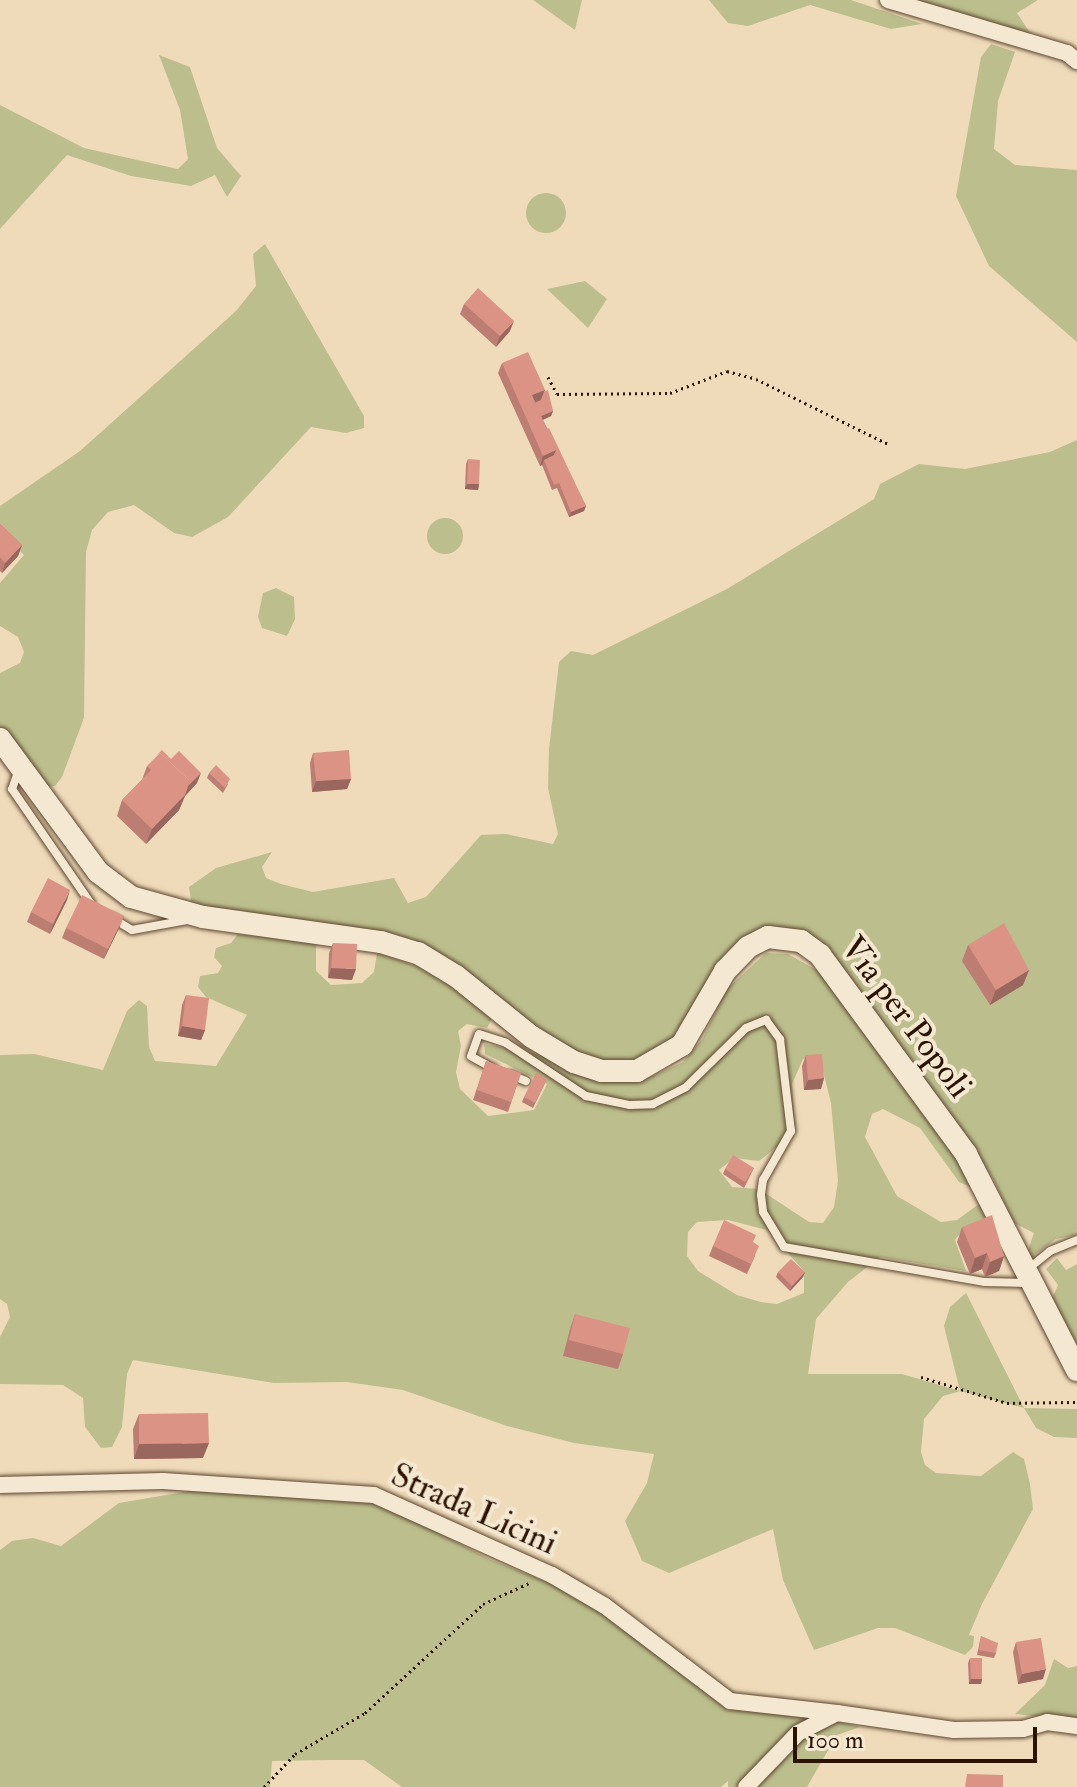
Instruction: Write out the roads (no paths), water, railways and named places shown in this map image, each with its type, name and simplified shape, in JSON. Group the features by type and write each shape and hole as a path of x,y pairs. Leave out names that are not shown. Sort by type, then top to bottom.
{"main road":[{"name":"Via per Popoli","path":"0,739 111,885 158,908 381,942 418,953 456,976 520,1040 574,1062 619,1073 637,1071 682,1045 725,971 748,947 768,937 801,941 820,955 949,1129 1031,1276 1077,1370"}],"street":[{"path":"888,0 1067,53 1077,61"},
{"name":"Strada Licini","path":"0,1485 163,1481 374,1495 564,1583 605,1606 730,1701 954,1730 1023,1729 1047,1722 1077,1726"},
{"path":"746,1787 798,1733 837,1713"}],"lane":[{"path":"526,1081 471,1056 479,1034 520,1040 586,1096 630,1105 653,1104 686,1087 746,1028 766,1020 778,1030 791,1131 763,1180 761,1195 763,1212 784,1247 985,1282 1031,1276 1050,1251 1077,1240"}]}
